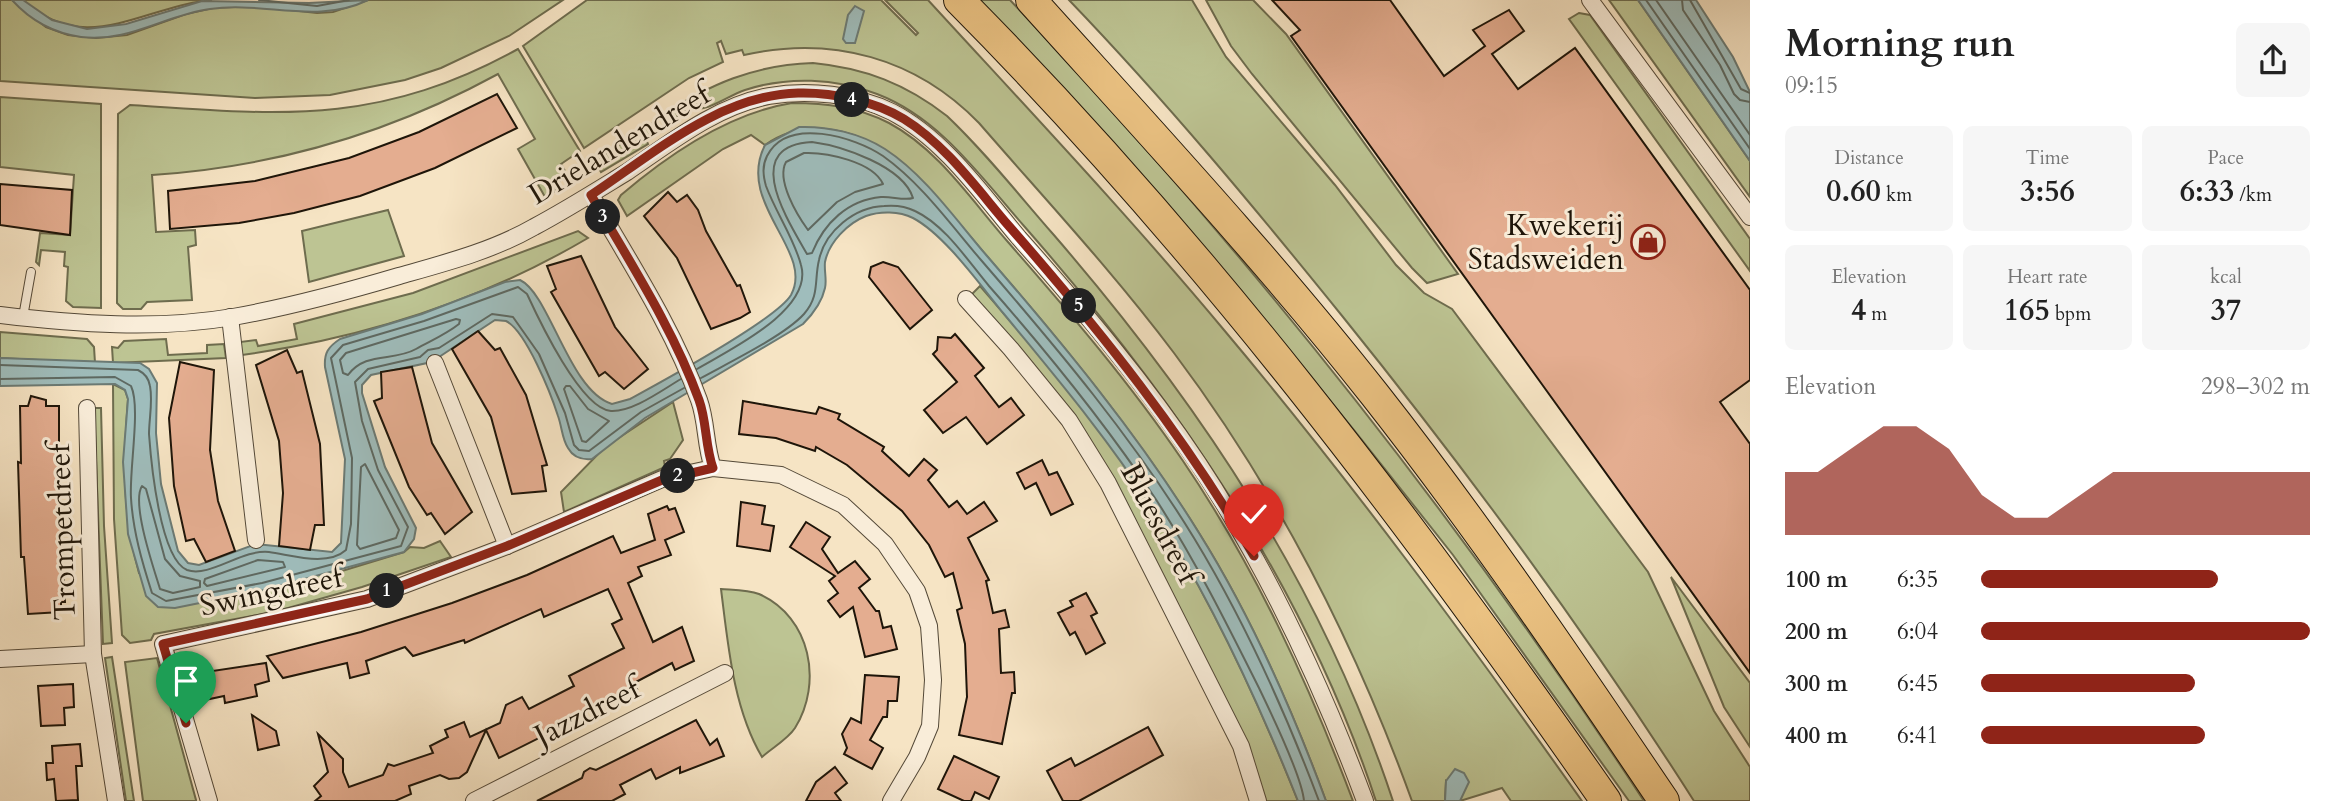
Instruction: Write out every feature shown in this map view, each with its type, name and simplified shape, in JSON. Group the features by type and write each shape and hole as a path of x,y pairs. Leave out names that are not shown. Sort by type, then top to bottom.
{"highway":[{"path":"959,0 1220,287 1488,632 1606,801"},
{"path":"1031,0 1155,134 1375,395 1525,596 1664,801"}],"street":[{"path":"1590,0 1750,217"},
{"name":"Drielandendreef","path":"0,314 119,323 178,323 230,317 363,286 478,253 527,231 591,195 712,118 742,103 770,96 825,94 888,110 917,128 943,151 1098,328 1197,462 1282,607 1339,732 1365,801"},
{"path":"591,195 666,327 699,400 713,468"},
{"name":"Bluesdreef","path":"966,299 1069,420 1108,483 1241,746 1258,801"},
{"path":"230,317 256,540"},
{"path":"435,362 507,546"},
{"name":"Trompetdreef","path":"87,408 93,654 116,801"},
{"name":"Swingdreef","path":"209,801 163,644 367,599 507,546 662,480 713,468 781,475 843,505 885,544 917,591 929,626 933,680 930,726 891,801"},
{"name":"Trompetdreef","path":"0,659 93,654"},
{"name":"Jazzdreef","path":"474,801 725,673"}],"lane":[{"path":"23,317 30,272"}],"green space":[{"path":"0,0 12,0 46,27 68,35 96,38 127,35 186,14 213,8 253,6 317,13 333,12 368,0 563,0 509,36 441,68 405,80 330,95 255,98 0,81"},
{"path":"23,0 212,0 187,4 115,24 92,27 69,25 46,17"},
{"path":"587,0 881,0 916,35 918,33 885,0 928,0 1152,246 1271,387 1408,562 1582,801 1511,801 1502,788 1460,801 1462,794 1446,781 1445,801 1412,801 1365,683 1338,625 1310,568 1246,458 1174,353 1128,294 979,123 954,101 928,82 871,57 809,48 744,55 742,50 726,54 721,41 717,43 723,62 689,78 584,148 523,46"},
{"path":"979,0 1010,0 1097,94 1264,287 1345,387 1499,590 1644,801 1629,801 1453,555 1265,321"},
{"path":"1069,0 1192,0 1226,57 1335,185 1396,265 1424,293 1452,309 1648,572 1714,711 1750,767 1750,801 1694,801 1569,615 1390,375 1209,155"},
{"path":"1206,0 1253,0 1286,34 1458,274 1427,283 1412,268 1252,74 1231,46"},
{"path":"1609,0 1638,0 1750,161 1750,197"},
{"path":"1579,13 1590,15 1750,239 1750,271 1569,19"},
{"path":"518,49 580,151 561,164 565,171 554,192 545,197 518,149 535,139 498,74 416,114 331,144 243,164 152,175 156,232 195,230 196,245 188,247 192,300 147,302 141,309 123,309 117,303 118,114 130,105 235,111 328,110 420,92 467,74"},
{"path":"813,63 850,69 884,79 916,95 947,116 975,144 1107,298 1206,431 1252,501 1293,572 1331,646 1364,722 1393,801 1376,801 1346,721 1312,643 1273,568 1182,426 1132,357 1079,291 975,169 940,133 900,105 877,94 828,82 795,81 761,85 711,106 691,108 666,123 661,116 697,94 733,78 771,68"},
{"path":"0,97 101,104 101,308 73,307 66,301 68,267 64,266 65,252 41,250 39,265 36,262 40,233 70,235 74,175 0,167"},
{"path":"792,103 829,105 866,113 907,134 939,161 1099,349 1183,461 1234,542 1298,669 1353,801 1326,801 1285,698 1253,630 1199,533 1156,468 1086,374 1036,314 944,206 901,162 869,142 835,130 799,130 765,145 751,135 723,149 627,216 618,200 621,195 659,165 723,126 769,108"},
{"path":"651,124 656,132 646,139 648,144 601,172 595,161"},
{"path":"388,210 404,256 309,282 302,231"},
{"path":"578,231 588,238 506,280 421,314 332,338 242,355 240,342 256,340 258,346 297,339 294,324 413,293"},
{"path":"980,286 1090,419 1150,503 1193,575 1231,649 1298,801 1263,801 1134,518 972,294"},
{"path":"0,332 87,339 94,347 95,363 0,358"},
{"path":"166,339 168,355 207,353 207,345 224,344 226,358 113,363 112,347 118,348 124,341"},
{"path":"113,384 125,390 128,399 125,487 129,529 139,573 342,571 404,552 410,547 424,548 440,541 451,557 362,587 274,612 154,634 151,640 130,643 122,635 114,519"},
{"path":"673,402 683,440 670,459 664,461 665,467 564,512 561,492 605,447"},
{"path":"94,408 101,408 104,526 112,643 103,644"},
{"path":"1671,577 1750,683 1750,747 1724,707"},
{"path":"721,589 759,594 777,605 801,635 807,653 810,672 804,710 792,732 762,757 744,718 738,697"},
{"path":"112,657 134,801 126,801 105,658"},
{"path":"157,658 196,801 143,801 125,662"}],"water":[{"path":"12,0 23,0 52,20 87,29 126,24 202,1 309,3 368,0 329,11 230,7 210,9 131,32 98,38 81,37 52,29 27,14"},
{"path":"1638,0 1696,0 1733,57 1750,92 1750,161"},
{"path":"855,6 864,11 855,43 846,43 843,39 848,15"},
{"path":"799,127 832,129 854,135 885,149 900,160 952,213 1099,390 1175,496 1236,597 1285,698 1326,801 1298,801 1249,686 1212,611 1171,538 1115,454 962,262 937,236 908,216 889,212 877,213 853,223 840,234 827,255 824,293 803,324 645,418 592,459 578,457 568,448 555,406 537,364 522,337 506,321 495,320 439,357 431,356 427,363 371,375 362,385 362,393 385,467 416,528 414,539 404,552 264,590 175,608 158,607 146,596 128,534 123,462 128,399 125,390 115,384 0,386 0,358 140,363 149,369 157,383 156,433 161,484 178,551 188,563 199,565 256,544 332,552 341,543 345,459 325,367 326,354 332,345 340,339 422,314 505,282 520,280 541,303 572,363 597,396 612,404 630,399 742,334 781,306 791,295 796,278 793,261 766,207 758,167 765,145"},
{"path":"1455,769 1464,773 1469,782 1460,801 1445,801 1446,781"}],"building":[{"path":"1272,0 1390,0 1444,76 1485,46 1473,30 1509,10 1524,31 1492,54 1518,89 1575,48 1750,290 1750,380 1720,402 1750,444 1750,673 1291,36 1300,30"},
{"path":"497,94 517,128 435,168 360,196 294,213 239,223 170,229 168,191 255,181 349,158 419,132"},
{"path":"0,184 72,190 70,235 0,225"},
{"path":"668,192 677,202 687,195 698,210 706,231 737,286 740,285 750,312 711,329 677,258 644,216"},
{"path":"581,256 615,327 648,369 624,389 605,372 599,376 551,292 556,289 547,266"},
{"path":"883,262 898,267 932,310 910,329 869,277 871,267"},
{"path":"478,331 495,350 500,348 526,395 547,465 542,466 546,491 512,494 491,417 452,349"},
{"path":"955,334 984,368 975,376 999,407 1011,398 1024,415 987,444 966,417 943,433 924,410 957,382 933,354 937,350 938,337 951,338"},
{"path":"287,350 297,373 302,371 320,444 324,525 315,525 310,550 279,546 283,493 279,441 256,365"},
{"path":"180,362 214,370 210,450 218,501 235,551 206,562 194,539 186,541 174,486 169,418"},
{"path":"412,367 432,443 472,512 445,534 431,513 427,515 409,487 374,401 382,398 381,372"},
{"path":"31,396 46,400 46,406 59,406 59,498 65,602 61,602 61,612 28,614 24,557 21,557 18,462 21,463 20,406 28,406"},
{"path":"743,401 816,414 819,407 840,414 838,419 884,447 882,451 909,476 924,459 937,470 928,480 949,507 957,501 967,514 984,502 997,521 968,538 989,580 986,581 993,613 1005,610 1009,627 999,629 1001,673 1014,672 1015,693 1012,693 1002,744 959,735 967,697 965,644 957,610 962,608 953,573 945,577 929,545 902,511 847,465 816,447 815,451 776,438 739,434"},
{"path":"1042,460 1049,475 1057,472 1073,504 1051,515 1036,483 1025,489 1017,473"},
{"path":"741,502 765,506 762,524 774,526 770,551 737,546"},
{"path":"667,506 669,510 675,508 684,532 665,540 671,555 638,567 642,576 628,583 653,642 682,627 694,661 675,670 672,663 634,683 637,689 616,699 614,695 573,716 575,720 499,758 486,730 467,772 459,778 449,779 440,775 409,786 411,794 395,801 315,801 321,796 314,786 328,772 318,734 343,759 343,772 349,787 383,775 388,764 394,766 433,753 430,746 448,737 445,730 464,722 470,737 500,723 506,705 522,697 529,709 574,686 569,676 624,648 612,624 622,619 608,589 544,617 541,609 465,643 464,640 413,656 405,647 366,661 369,673 350,678 347,663 283,678 267,656 361,632 452,603 527,575 613,536 621,553 655,540 648,514"},
{"path":"806,522 830,537 822,549 838,573 855,561 870,579 859,588 876,611 879,611 883,628 891,626 897,649 865,657 853,607 840,617 828,601 838,593 829,581 835,576 790,547"},
{"path":"1086,593 1097,613 1091,616 1105,643 1086,654 1075,632 1070,635 1058,613 1073,606 1070,601"},
{"path":"266,663 269,681 255,685 257,696 225,703 224,696 205,700 199,673"},
{"path":"865,675 899,677 897,701 888,701 887,717 883,717 870,740 883,748 872,769 844,754 847,748 842,734 851,718 861,723"},
{"path":"73,684 74,707 64,708 65,725 41,726 38,686"},
{"path":"252,715 276,731 279,745 258,750"},
{"path":"696,720 710,745 717,739 724,756 680,773 680,767 656,779 651,769 620,785 625,794 612,801 537,801 582,778 584,772 590,768 596,770"},
{"path":"1148,727 1163,755 1079,801 1063,801 1047,771 1071,758 1075,766"},
{"path":"80,744 82,766 76,766 78,800 56,801 54,779 47,780 46,763 53,763 52,746"},
{"path":"954,756 999,777 989,799 975,792 971,801 964,801 938,789"},
{"path":"835,767 847,783 835,793 841,801 806,801 816,782"}],"place":[{"name":"Kwekerij Stadsweiden","path":"1648,242"}],"route":[{"path":"186,723 163,644 367,599 507,546 662,480 713,468 708,455 708,433 699,400 666,327 591,195 712,118 742,103 770,96 825,94 859,101 888,110 908,121 935,143 1107,339 1197,462 1254,556"}]}
